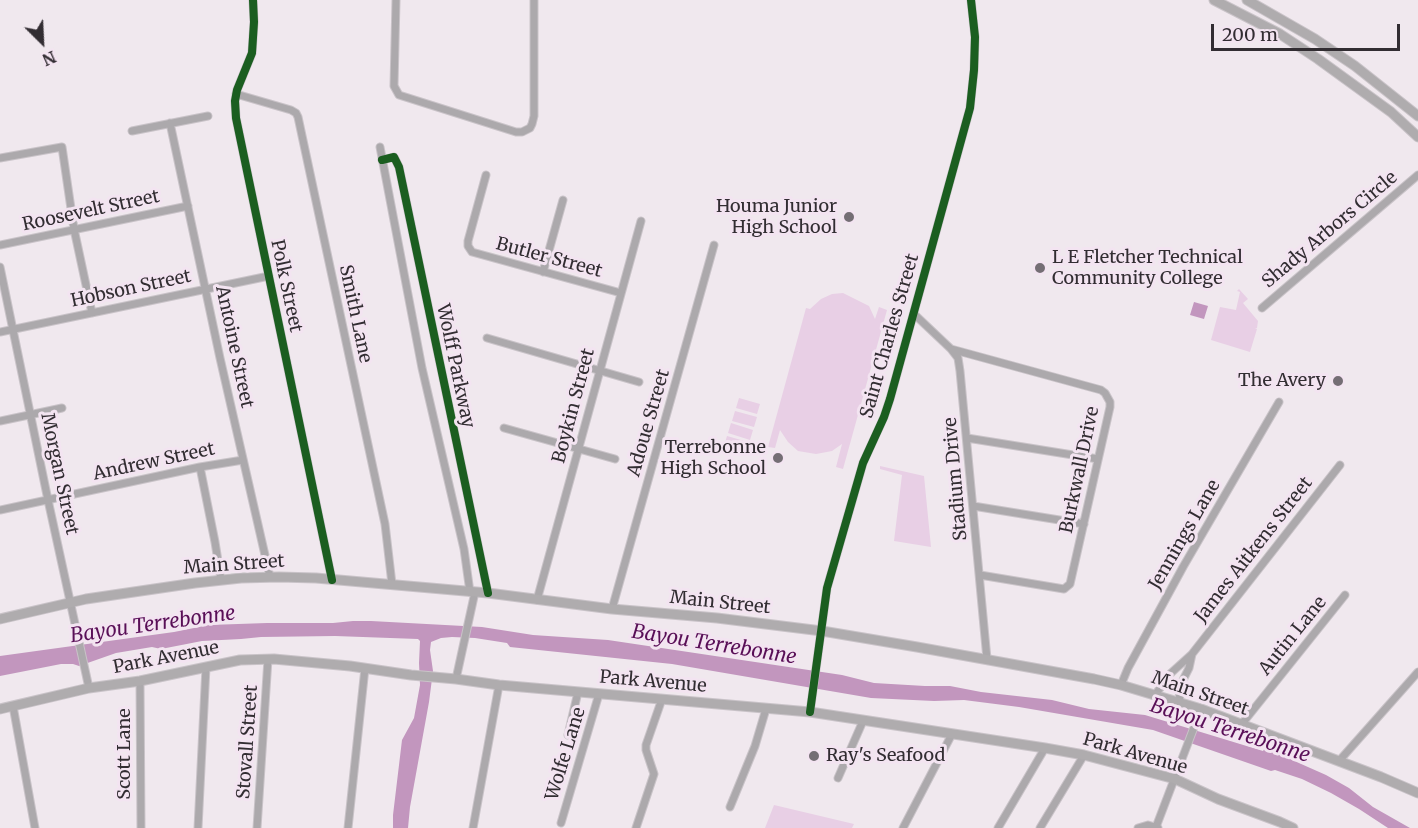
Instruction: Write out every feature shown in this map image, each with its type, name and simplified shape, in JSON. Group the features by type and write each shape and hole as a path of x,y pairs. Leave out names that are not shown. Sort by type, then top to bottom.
{"main road":[{"path":"1214,0 1280,34 1318,59 1391,112 1418,137"},
{"path":"1246,0 1315,39 1355,66 1418,116"},
{"name":"Main Street","path":"0,619 71,603 185,584 270,577 392,584 488,593 612,609 717,618 822,632 1094,678 1201,710 1418,793"},
{"name":"Park Avenue","path":"0,709 89,688 140,681 240,660 268,659 365,668 499,685 810,712 1045,748 1084,755 1175,779 1218,799 1293,828"}],"street":[{"name":"Polk Street","path":"253,0 252,53 236,94 236,118 332,580"},
{"path":"396,0 395,91 399,95 522,132 530,128 534,116 534,0"},
{"name":"Saint Charles Street","path":"810,712 828,588 845,522 863,463 890,399 970,108 975,37 971,0"},
{"name":"Smith Lane","path":"236,94 291,110 298,117 385,524 392,584"},
{"path":"132,131 208,116"},
{"name":"Antoine Street","path":"170,123 270,577"},
{"path":"0,158 62,147 74,229 92,313"},
{"path":"380,147 422,368 473,592 470,620 456,679"},
{"name":"Wolff Parkway","path":"382,160 394,157 399,167 488,593"},
{"name":"Butler Street","path":"486,174 468,241 472,252 621,293"},
{"name":"Shady Arbors Circle","path":"1262,308 1418,175"},
{"path":"543,272 563,200"},
{"name":"Roosevelt Street","path":"0,245 188,206"},
{"name":"Boykin Street","path":"537,600 641,221"},
{"name":"Adoue Street","path":"612,609 714,245"},
{"name":"Morgan Street","path":"0,267 89,688"},
{"name":"Hobson Street","path":"0,332 269,276"},
{"name":"Stadium Drive","path":"914,314 951,349 957,358 960,371 987,659"},
{"path":"487,338 639,382"},
{"name":"Burkwall Drive","path":"951,349 1101,390 1110,402 1070,584 1064,589 980,575"},
{"name":"Jennings Lane","path":"1122,686 1128,668 1183,567 1279,402"},
{"path":"0,421 62,408"},
{"path":"504,428 615,459"},
{"path":"967,438 1098,459"},
{"name":"Andrew Street","path":"0,510 200,467 243,460"},
{"name":"James Aitkens Street","path":"1155,695 1171,673 1192,654 1340,465"},
{"path":"200,467 220,580"},
{"path":"973,506 1084,524"},
{"path":"464,549 478,546"},
{"name":"Autin Lane","path":"1241,725 1345,595"},
{"name":"James Aitkens Street","path":"1180,703 1179,688 1192,654"},
{"name":"Stovall Street","path":"258,828 268,659"},
{"path":"198,828 206,667"},
{"path":"348,828 365,668"},
{"path":"1339,761 1418,672"},
{"name":"Scott Lane","path":"140,681 141,828"},
{"path":"473,828 499,685"},
{"path":"568,735 578,692"},
{"name":"Wolfe Lane","path":"561,823 599,694"},
{"path":"636,828 654,774 646,744 662,699"},
{"path":"13,706 35,828"},
{"path":"730,807 755,746 766,709"},
{"path":"1139,827 1148,825 1157,827 1201,710"},
{"path":"838,778 863,721"},
{"path":"903,828 952,734"},
{"path":"998,828 1045,748"},
{"path":"1040,828 1084,755"}],"shaded area":[{"path":"1239,289 1248,299 1243,303 1258,321 1250,352 1211,340 1220,307 1236,310"},
{"path":"843,293 869,306 875,319 879,307 887,310 843,469 836,467 842,444 832,451 816,454 798,451 780,430 775,448 768,447 806,308 810,309 821,299 832,294"},
{"path":"1194,302 1208,306 1204,319 1190,315"},
{"path":"739,398 760,404 757,414 736,408"},
{"path":"735,411 757,417 754,427 732,421"},
{"path":"731,423 753,430 750,440 728,433"},
{"path":"727,436 748,442 746,452 724,446"},
{"path":"880,466 924,476 931,547 894,541 902,475 880,469"},
{"path":"353,621 482,627 533,635 608,640 842,675 874,683 950,686 1052,700 1089,709 1145,715 1263,751 1265,748 1326,775 1349,788 1373,807 1410,828 1388,828 1331,793 1302,779 1275,770 1271,771 1153,730 964,700 871,698 672,664 510,647 507,643 452,637 431,642 433,671 408,828 393,828 402,740 414,718 420,685 420,641 418,639 335,636 202,641 161,649 152,647 116,653 79,666 61,664 0,676 0,656 209,625"},
{"path":"774,805 854,824 852,828 765,828"}],"cycle path":[{"path":"253,0 252,53 237,90 236,118 332,580"},
{"path":"810,712 827,588 863,463 890,399 970,108 975,37 971,0"},
{"path":"382,160 394,157 399,167 488,593"}],"place":[{"name":"Houma Junior High School","path":"849,217"},
{"name":"L E Fletcher Technical Community College","path":"1040,268"},
{"name":"The Avery","path":"1338,381"},
{"name":"Terrebonne High School","path":"778,458"},
{"name":"Ray's Seafood","path":"814,756"}],"water label":[{"name":"Bayou Terrebonne","path":"153,625"},
{"name":"Bayou Terrebonne","path":"714,645"},
{"name":"Bayou Terrebonne","path":"1230,731"}]}
